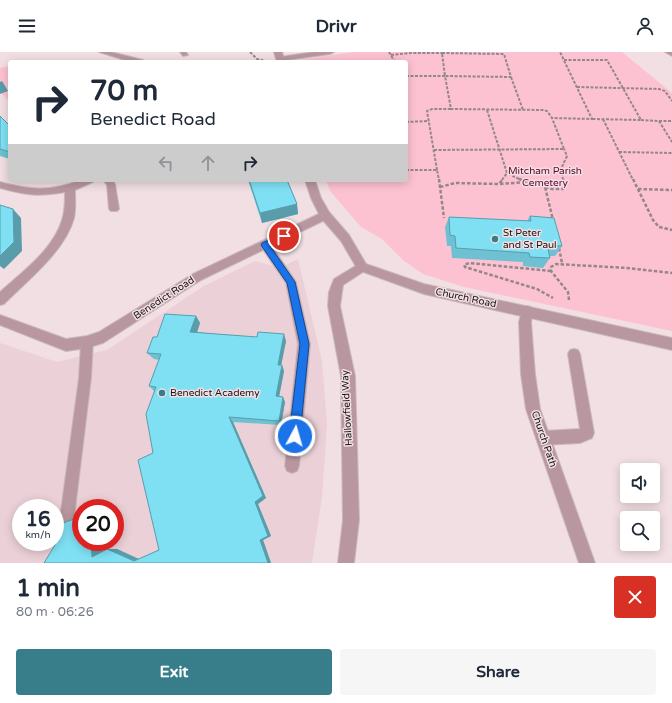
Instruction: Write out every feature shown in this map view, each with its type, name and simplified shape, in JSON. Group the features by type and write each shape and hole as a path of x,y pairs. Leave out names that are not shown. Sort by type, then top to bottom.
{"street":[{"path":"103,52 113,53 134,60"},
{"path":"280,58 330,52"},
{"path":"0,185 26,192 47,192 70,188 85,182"},
{"path":"311,182 316,198 325,215 345,238 362,267"},
{"path":"0,300 54,245 62,233 70,212 70,188"},
{"name":"Benedict Road","path":"0,320 66,345 87,342 103,337 197,277 325,215"},
{"name":"Church Road","path":"362,267 424,289 672,344"},
{"name":"Hallowfield Way","path":"346,563 351,520 348,376 334,306 335,292 338,282 362,267"},
{"name":"Church Path","path":"527,311 525,322 528,374 533,409 588,563"}],"lane":[{"path":"108,182 114,209"},
{"path":"265,245 291,282 304,344 292,466"},
{"path":"66,518 86,378 87,342"},
{"path":"543,438 580,436 587,433 574,354"}],"path":[{"path":"250,52 257,60"},
{"path":"390,52 394,60"},
{"path":"560,52 592,119"},
{"path":"391,55 411,53 504,54 523,110"},
{"path":"442,53 451,109"},
{"path":"564,60 607,60 641,120"},
{"path":"408,76 511,76"},
{"path":"577,87 659,88 665,91 672,101"},
{"path":"444,218 440,187 437,179 428,110 451,109 547,111 552,118 567,156 561,168 565,187 563,189 559,189 545,187 507,173 487,110"},
{"path":"552,118 672,121"},
{"path":"603,119 656,225 664,229 672,230"},
{"path":"408,122 429,121"},
{"path":"659,121 672,142"},
{"path":"434,150 564,149"},
{"path":"619,152 672,153"},
{"path":"408,170 437,170"},
{"path":"499,184 507,173"},
{"path":"440,187 455,183 499,184 528,182"},
{"path":"545,187 554,224"},
{"path":"638,189 672,190"},
{"path":"558,243 562,263"},
{"path":"553,298 537,289 465,267 464,265 470,263 551,271 568,292 569,300"},
{"path":"551,271 551,266 562,263 672,273"}],"shaded area":[{"name":"Benedict Academy","path":"298,259 322,361 327,424 322,497 312,563 0,563 0,343 57,362 107,350 204,286 255,261 280,268"}],"green space":[{"name":"Mitcham Parish Cemetery","path":"353,52 622,52 672,93 672,331 464,287 423,274 404,261 382,239 361,227 330,191 327,182 408,182 408,60 300,60"},
{"path":"8,66 8,100 0,92 0,68"}],"building":[{"path":"0,116 8,124 8,151 0,149"},
{"path":"250,182 288,182 297,204 260,213"},
{"path":"0,205 13,209 14,242 0,256"},
{"name":"St Peter and St Paul","path":"530,216 554,218 562,246 547,245 550,258 530,257 529,253 456,248 455,236 450,235 449,217 531,221"},
{"path":"165,314 196,316 190,332 257,337 258,332 284,334 278,365 282,365 276,396 283,397 279,421 229,417 263,496 255,502 268,536 260,540 268,563 44,563 51,551 64,551 64,523 72,520 72,551 92,551 92,557 103,551 112,551 134,561 159,550 138,460 153,453 146,414 156,387 149,386 161,354 147,353 153,337 157,337"}],"place":[{"name":"St Peter and St Paul","path":"495,239"},
{"name":"Benedict Academy","path":"162,393"}],"route":[{"path":"284,236 265,245 291,282 304,344 295,436"}]}
